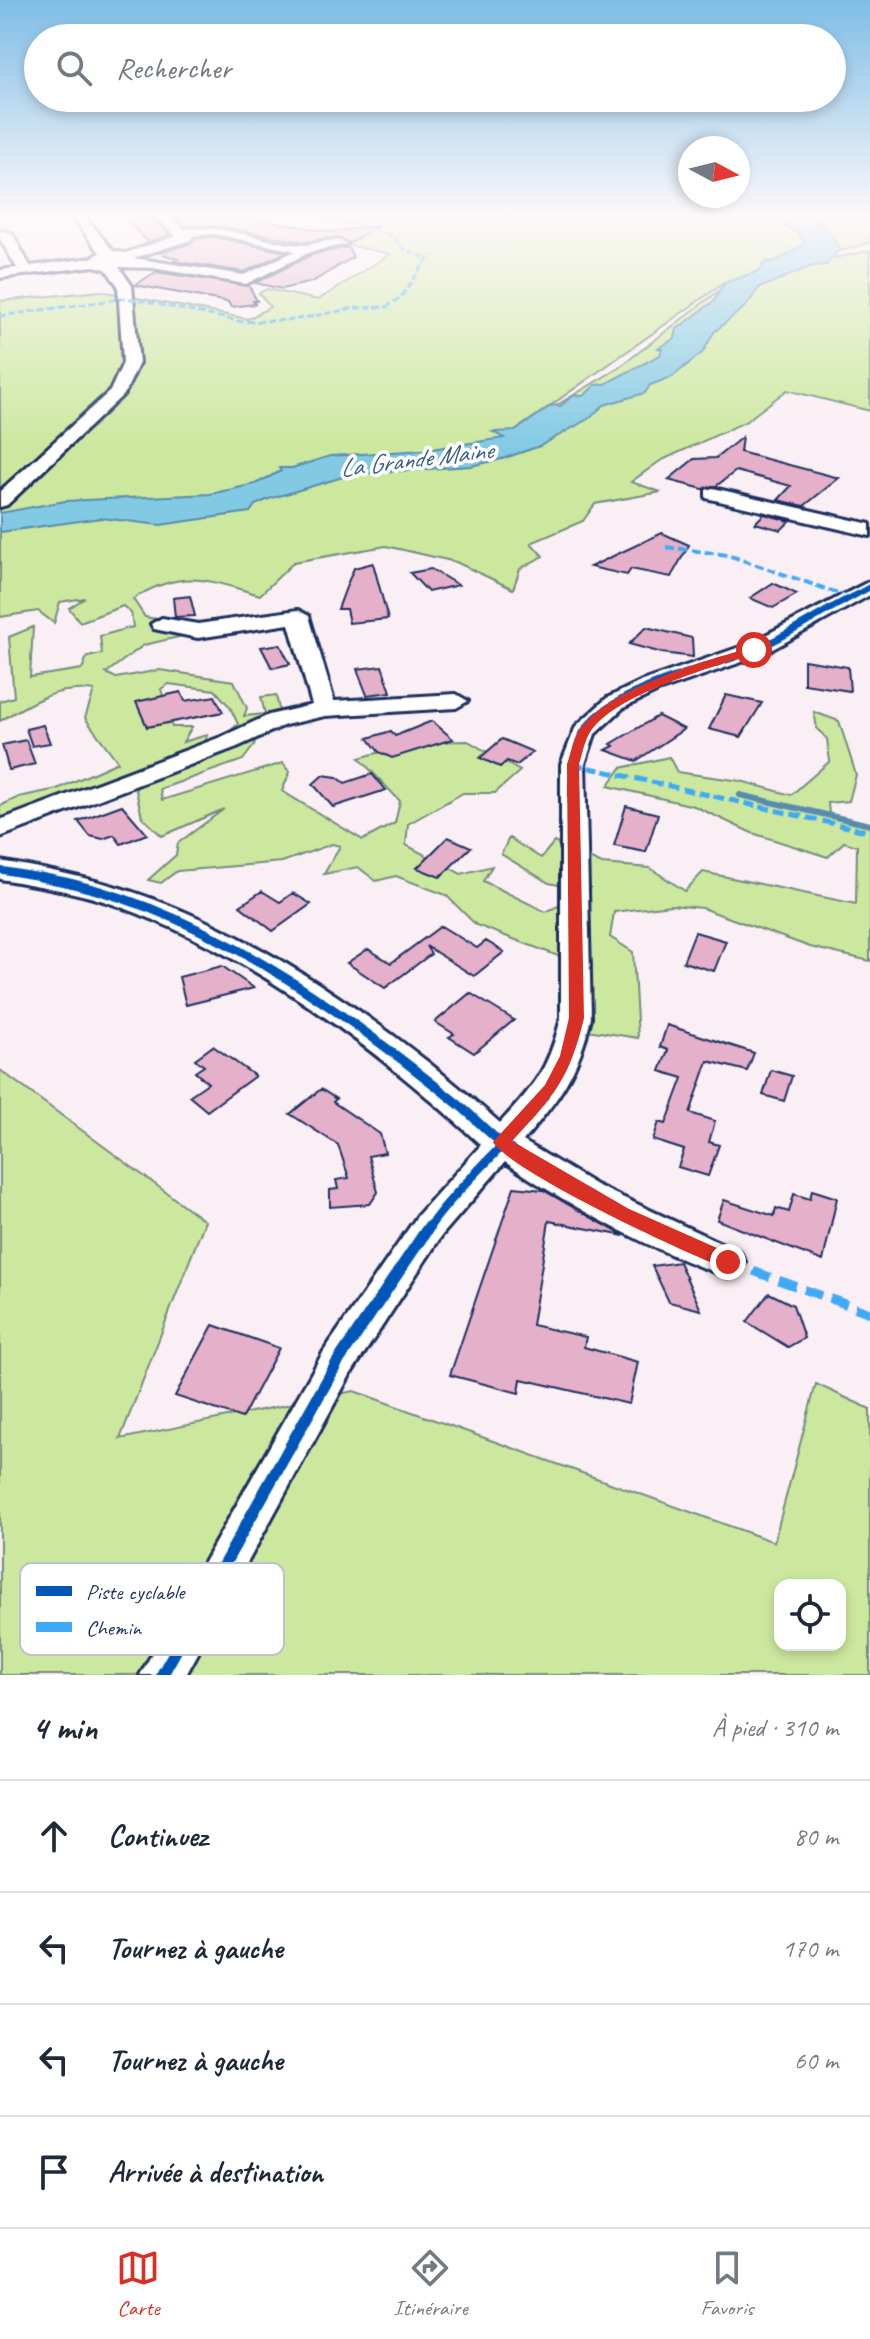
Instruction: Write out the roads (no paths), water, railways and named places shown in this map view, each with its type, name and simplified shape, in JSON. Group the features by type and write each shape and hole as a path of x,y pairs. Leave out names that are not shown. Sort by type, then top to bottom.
{"street":[{"path":"0,501 117,393 131,363 125,292"},
{"path":"713,494 870,530"},
{"path":"225,1563 337,1363 430,1225 550,1089 567,1056 576,1018 573,764 584,731 615,703 650,686 754,650 870,587"},
{"path":"162,624 198,631 298,616 325,709"},
{"path":"0,829 229,742 277,720 325,709 456,701"},
{"path":"0,870 30,874 142,902 221,939 331,1009 460,1106 501,1142 543,1170 621,1213 728,1262"},
{"path":"162,1675 173,1655"}],"water":[{"name":"La Grande Maine","path":"719,292 756,292 746,306 714,332 703,352 672,377 650,385 645,393 604,405 588,419 540,446 502,459 471,466 353,474 269,499 255,505 250,512 160,525 101,518 0,532 0,513 65,501 210,494 255,484 281,471 279,468 292,468 330,456 424,450 504,438 493,432 515,431 552,405 560,406 574,395 584,396 595,385 605,384 660,355 662,349 658,348 675,338 677,329 714,301"}],"waterway":[{"path":"740,795 870,825"}]}
